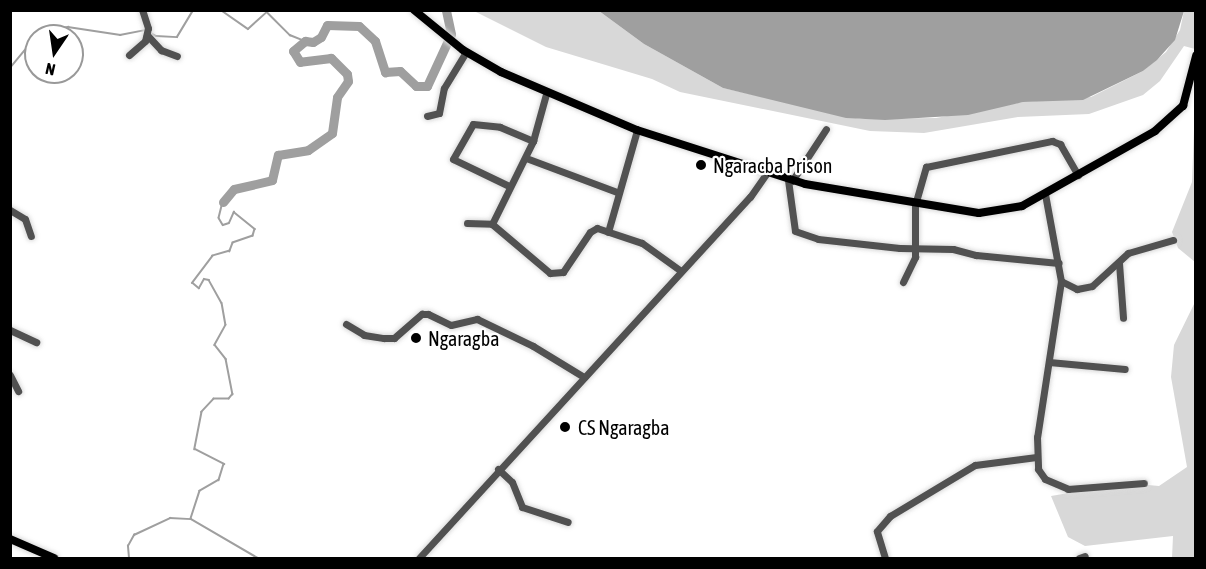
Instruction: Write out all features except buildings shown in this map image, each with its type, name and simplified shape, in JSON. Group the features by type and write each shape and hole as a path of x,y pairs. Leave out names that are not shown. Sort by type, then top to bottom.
{"main road":[{"path":"414,10 464,51 546,94 637,130 790,180 915,205 996,212 1022,206 1045,194 1175,116 1188,95 1196,56"},
{"path":"10,539 54,558"}],"street":[{"path":"142,10 147,32 161,50 177,56"},
{"path":"129,55 142,46 147,32"},
{"path":"427,116 439,113 444,88 464,51"},
{"path":"492,224 509,186 526,158 546,94"},
{"path":"509,186 453,159 473,124 500,127 533,141"},
{"path":"826,129 790,180 795,231 853,244 915,249 953,249 976,255 1059,263"},
{"path":"608,232 617,192 637,130"},
{"path":"903,282 915,249 915,205 926,167 1038,143 1060,144 1078,175"},
{"path":"526,158 617,192"},
{"path":"419,558 681,271 766,174"},
{"path":"1045,194 1061,281 1036,457 1045,479 1068,489 1144,483"},
{"path":"10,210 25,219 31,236"},
{"path":"467,223 492,224 556,274 563,273 590,232 597,228 642,243 681,271"},
{"path":"1061,281 1077,289 1092,286 1128,253 1173,240"},
{"path":"1119,263 1123,318"},
{"path":"346,324 364,335 394,338 422,314 428,314 451,325 477,319 533,346 584,377"},
{"path":"10,330 36,342"},
{"path":"1049,362 1125,369"},
{"path":"10,375 18,390"},
{"path":"885,558 877,531 890,516 975,465 1036,457"},
{"path":"498,469 512,482 522,507 568,522"}],"shaded area":[{"path":"474,11 599,11 644,44 723,88 860,119 936,118 1023,102 1091,97 1143,71 1166,52 1180,30 1184,11 1195,11 1195,49 1184,46 1160,81 1143,95 1089,114 1018,117 924,133 870,131 680,92 652,79 546,47"},
{"path":"599,11 1184,11 1175,40 1157,60 1143,71 1083,100 1023,102 968,115 885,120 846,118 723,88 644,44"},
{"path":"1195,104 1195,262 1178,248 1172,232 1192,182"},
{"path":"1195,302 1195,558 1172,558 1173,536 1085,546 1068,537 1051,496 1127,483 1159,486 1187,467 1171,377 1174,345"}],"waterway":[{"path":"149,32 156,36 177,37 193,10"},
{"path":"221,10 248,29 267,12 290,35 305,41"},
{"path":"223,202 234,189 272,180 278,155 308,150 332,133 337,97 348,81 347,74 331,58 300,62 293,51 305,41 313,42 321,37 327,25 359,26 375,41 385,72 400,71 416,86 427,86 451,34 446,10"},
{"path":"10,68 39,33 68,27 120,35 145,30"},
{"path":"223,202 219,218 223,225 229,223 234,212 255,229 253,236 233,243 230,251 213,256 193,283 199,288 204,279 209,280 222,303 226,325 215,345 226,359 233,394 229,399 214,399 202,412 195,449 224,464 219,480 200,491 191,519 258,558"},
{"path":"129,558 128,546 134,535 170,518 191,519"}],"place":[{"name":"Ngaracba Prison","path":"701,165"},
{"name":"Ngaragba","path":"416,338"},
{"name":"CS Ngaragba","path":"565,427"}]}
